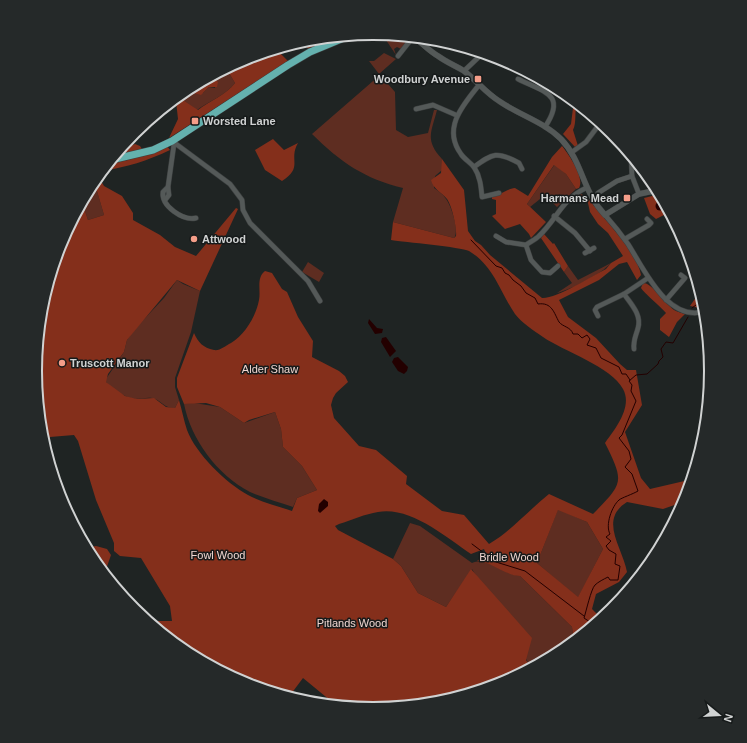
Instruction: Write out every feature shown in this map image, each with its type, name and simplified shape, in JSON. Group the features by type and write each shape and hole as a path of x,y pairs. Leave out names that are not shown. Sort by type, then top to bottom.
{"highway":[{"path":"120,158 153,150 173,142 288,64 310,52 332,43"}],"street":[{"path":"398,53 408,42"},
{"path":"422,44 438,56 464,71 478,85 500,102 522,116 544,127 560,139 572,152 586,188 595,204 625,239 648,278 666,300 686,310 700,311"},
{"path":"464,71 478,57"},
{"path":"518,79 547,93 552,98 555,106 552,115 544,127"},
{"path":"478,85 456,114 454,141 461,154 474,167 478,175 482,197 499,193"},
{"path":"416,109 433,105 456,114"},
{"path":"572,152 586,142 597,127"},
{"path":"173,142 168,187 162,194 173,211 182,217 190,219 196,218"},
{"path":"173,142 230,184 242,200 243,210 250,223 308,280 320,301"},
{"path":"474,167 490,155 502,155 519,163 522,169"},
{"path":"631,164 632,176 639,194"},
{"path":"598,193 617,181 632,176"},
{"path":"496,236 510,243 526,245 540,235 554,216 575,193 586,188"},
{"path":"605,215 639,194 652,191"},
{"path":"554,216 575,233 590,250"},
{"path":"625,239 649,225 650,223 647,219"},
{"path":"526,245 531,260 542,272 550,273 558,266"},
{"path":"666,300 685,278 681,276"},
{"path":"598,316 595,310 597,307 624,294 648,278"},
{"path":"624,294 640,321 633,340 634,349"}],"shaded area":[{"path":"386,41 407,42 401,49 397,47 394,49 396,55"},
{"path":"384,53 396,59 379,74 369,61 374,61"},
{"path":"229,73 235,83 222,94 197,110 183,100 194,93 203,93 209,87 215,88 215,80"},
{"path":"380,75 395,92 396,130 408,137 428,133 434,110 437,110 431,131 431,141 433,147 442,159 442,170 435,176 434,188 443,196 450,207 456,230 456,235 454,238 393,222 403,188 377,180 354,168 333,153 312,134"},
{"path":"555,164 566,174 576,189 557,207 545,195 530,207 527,204"},
{"path":"97,189 104,215 88,220 84,209"},
{"path":"658,202 663,209 660,211 655,206"},
{"path":"308,262 324,273 319,282 302,272"},
{"path":"611,263 586,281 557,293 572,283 564,272 568,266 578,280"},
{"path":"177,280 200,291 191,332 175,378 175,387 179,400 175,408 172,408 152,398 136,399 124,395 109,385 106,382 106,379 124,352 127,340 134,330 164,298"},
{"path":"369,319 377,328 383,329 382,333 375,334 368,323"},
{"path":"386,337 396,351 390,357 381,342 382,338"},
{"path":"398,357 408,367 404,374 398,371 392,362 394,358"},
{"path":"194,403 220,407 244,423 275,412 281,429 283,447 302,466 317,490 297,498 293,507 250,492 238,485 216,466 199,443 187,417 184,404"},
{"path":"324,499 328,502 328,506 320,513 318,511 319,504"},
{"path":"558,509 587,522 603,549 578,598 537,563"},
{"path":"410,523 420,526 472,563 484,562 508,573 520,576 572,627 573,635 558,647 529,664 472,569 446,607 418,593 401,566 393,559"}],"green space":[{"path":"322,44 309,50 306,47"},
{"path":"280,54 288,61 169,138 178,119 177,106 183,100 198,110 227,91 235,83 229,73 247,65"},
{"path":"216,80 218,82 217,87 209,87 201,95 194,93"},
{"path":"573,108 576,110 573,130 578,146 575,147 563,134 571,124"},
{"path":"273,139 284,150 298,143 295,149 294,167 292,172 282,181 265,170 255,150"},
{"path":"135,144 140,146 142,149 124,154 130,146"},
{"path":"167,146 170,150 145,160 111,169 117,162 128,160"},
{"path":"562,146 578,172 580,178 579,188 576,189 566,174 554,165 527,204 546,222 531,238 520,224 505,229 492,216 496,214 496,200 492,199 492,195 515,188 528,196 552,157"},
{"path":"442,159 464,190 468,231 475,241 542,298 556,295 574,286 606,269 611,263 623,256 608,233 598,224 590,212 588,203 580,194 586,196 618,234 633,255 641,275 637,280 627,262 619,264 599,280 559,300 568,317 596,338 627,370 636,370 642,405 625,432 641,478 650,489 686,481 677,504 663,509 627,502 619,509 614,517 613,526 627,572 619,582 596,594 592,609 598,615 573,635 572,627 520,576 477,561 486,554 484,549 471,554 427,524 415,518 390,511 373,513 335,526 338,530 393,559 401,566 418,593 446,607 471,569 532,638 526,660 529,664 500,678 459,692 417,700 374,703 330,700 303,678 292,693 288,692 247,678 208,659 189,647 155,621 172,621 170,606 141,558 120,556 114,551 114,543 96,500 78,441 74,435 50,437 49,440 45,415 42,372 45,328 53,286 67,245 84,209 88,220 104,215 96,189 102,182 104,186 122,196 133,213 133,220 160,235 175,247 196,256 236,208 238,209 200,291 177,280 127,340 124,352 108,374 106,382 125,396 137,399 154,398 166,407 175,408 179,400 191,439 204,458 221,475 239,490 248,495 292,511 297,498 317,490 302,466 283,447 281,429 275,412 244,423 220,407 206,403 184,404 177,387 177,378 194,333 201,344 207,348 216,350 236,340 245,330 253,319 258,306 260,281 262,274 265,271 272,273 282,289 287,292 298,317 313,341 312,357 339,371 345,376 348,382 336,393 333,398 331,405 334,418 359,446 376,450 407,476 406,484 442,511 464,515 489,544 512,527 549,494 593,514 603,504 618,482 616,467 605,443 622,418 626,403 626,396 623,389 609,374 552,342 521,320 515,314 496,280 485,264 469,251 444,246 391,240 393,222 454,238 456,236 454,217 449,202 435,188 431,180 441,173","holes":["558,510 587,522 603,549 578,597 537,563"]},
{"path":"654,195 665,214 656,219 650,214 644,198"},
{"path":"544,234 553,244 554,243 568,266 564,272 541,238"},
{"path":"643,283 651,286 672,308 685,314 677,322 669,337 660,330 660,319 666,313 641,288"},
{"path":"697,297 699,308 690,306"},
{"path":"96,546 107,549 111,555 107,567 98,556 92,547"}],"waterway":[{"path":"471,240 496,266 502,268 505,273 521,286 526,293 535,298 538,304 549,306 559,322 571,330 573,334 578,334 582,338 587,335 590,339 587,345 596,348 601,358 619,367 622,374 626,374 630,380"},
{"path":"692,308 698,303"},
{"path":"596,617 590,622 584,618 593,587 608,577 610,580 618,580 620,566 615,564 616,554 609,550 606,546 611,541 606,537 610,534 608,526 610,516 619,500 638,491 632,474 625,467 631,459 629,451 619,438 622,435 636,401 631,391 632,385 629,381 636,375 647,374 658,364 663,357 661,349 666,342 673,343 688,317"},
{"path":"472,544 496,562 525,571 584,616"}],"place":[{"name":"Woodbury Avenue","path":"478,79"},
{"name":"Worsted Lane","path":"195,121"},
{"name":"Harmans Mead","path":"627,198"},
{"name":"Attwood","path":"194,239"},
{"name":"Truscott Manor","path":"62,363"}],"park label":[{"name":"Alder Shaw","path":"270,369"},
{"name":"Fowl Wood","path":"218,555"},
{"name":"Bridle Wood","path":"509,557"},
{"name":"Pitlands Wood","path":"352,623"}]}
